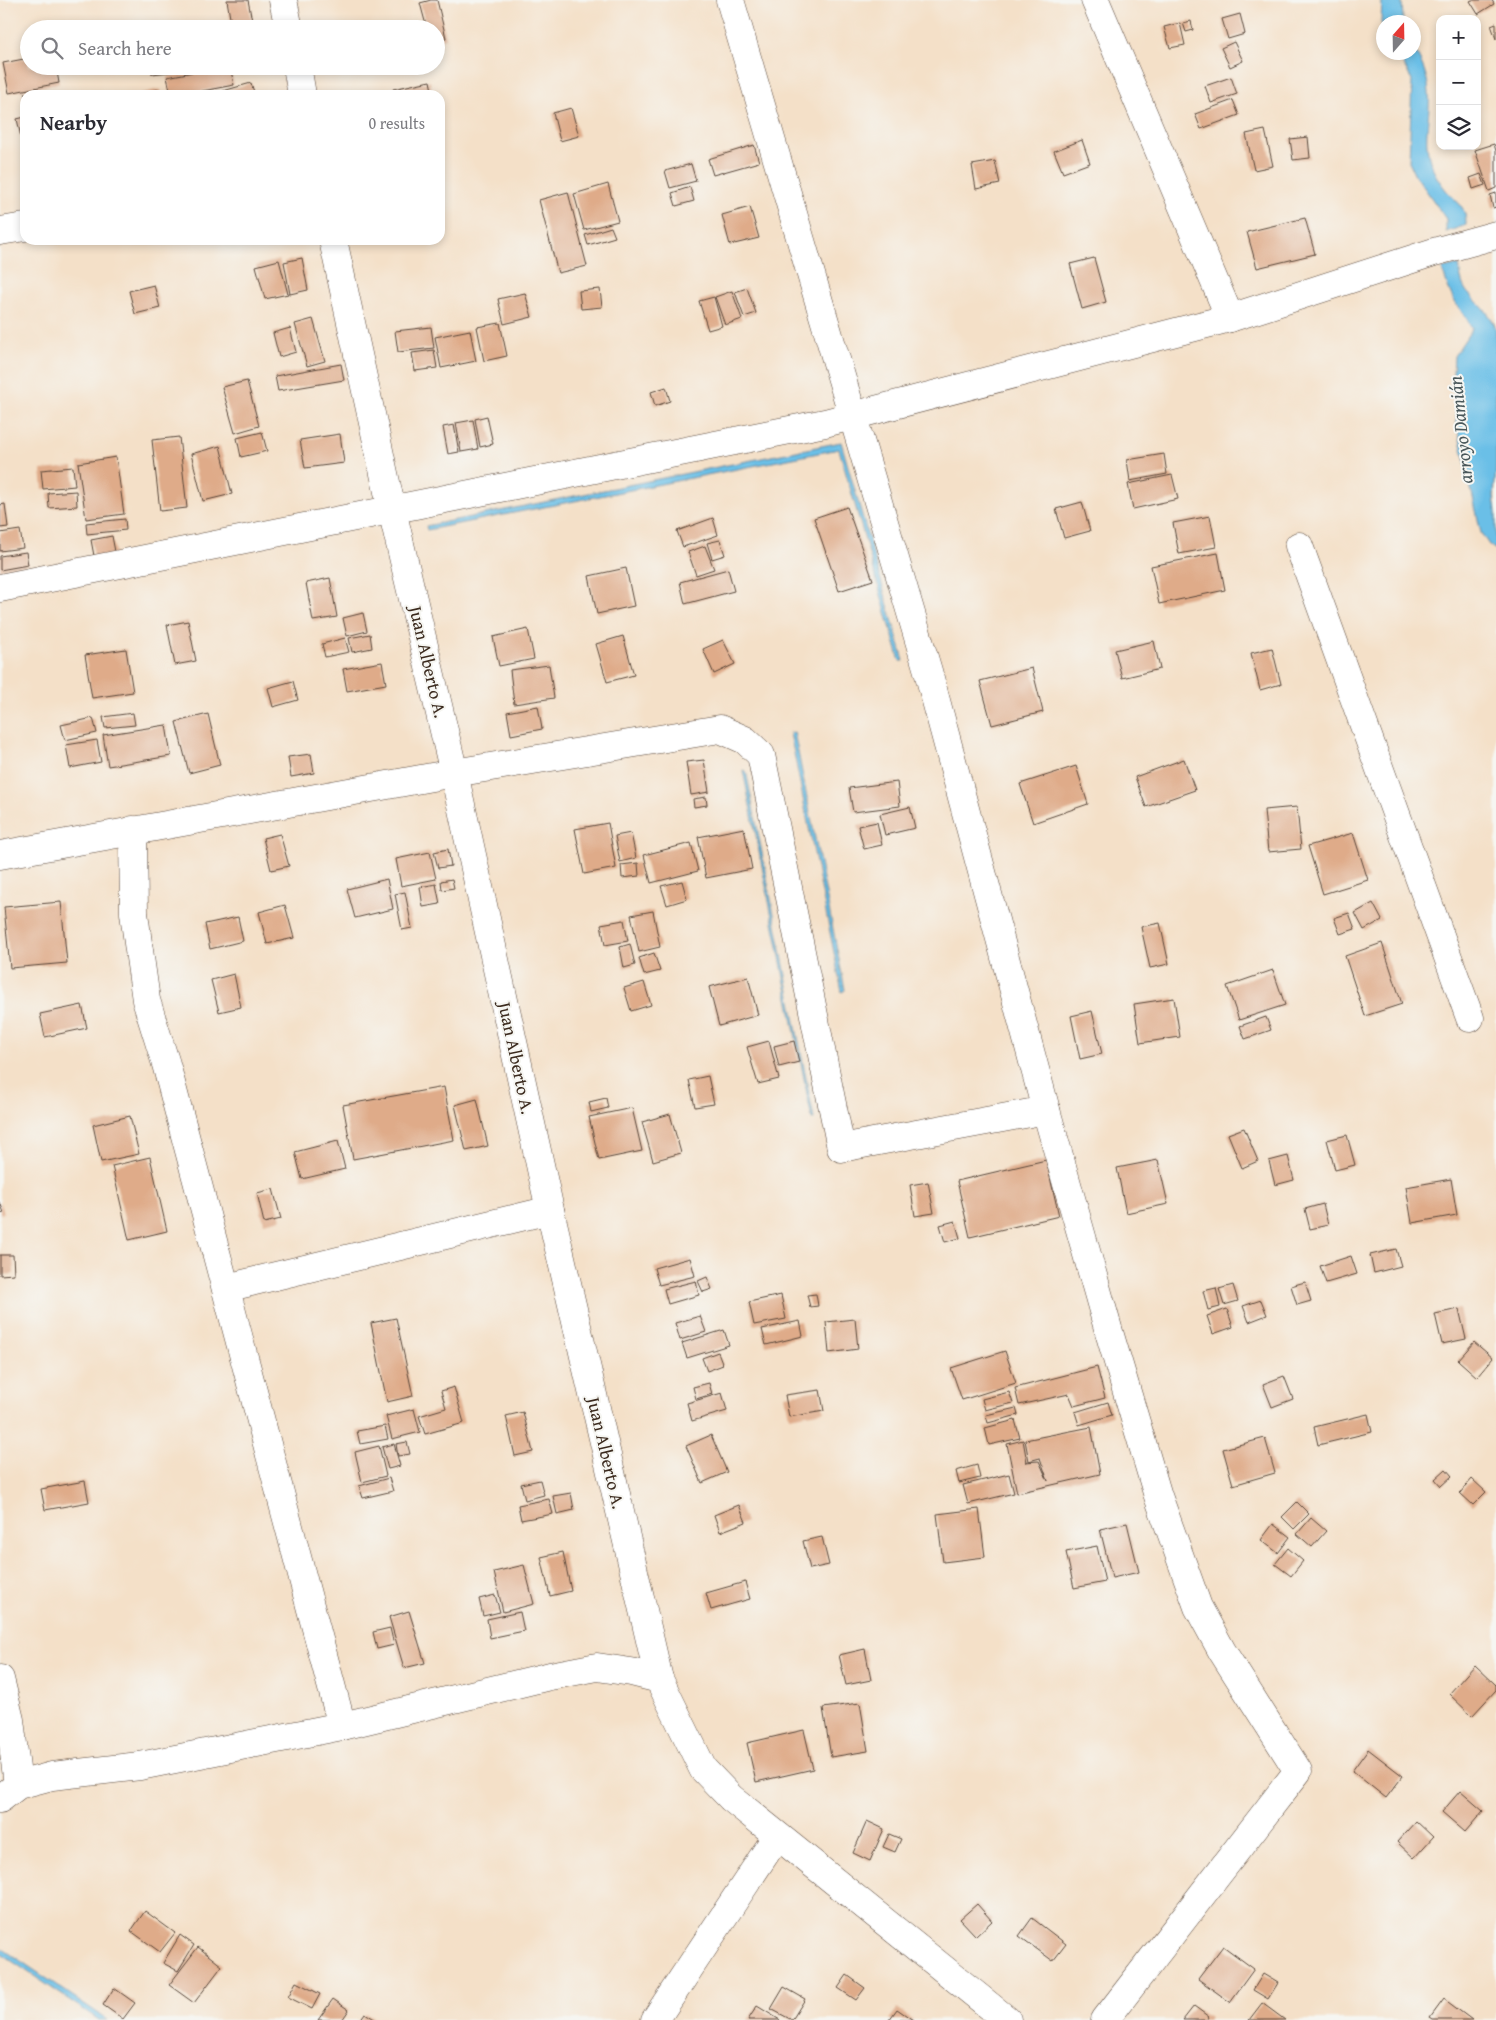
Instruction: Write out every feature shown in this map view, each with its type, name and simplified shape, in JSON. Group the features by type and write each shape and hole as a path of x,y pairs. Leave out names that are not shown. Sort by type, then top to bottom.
{"street":[{"path":"283,0 287,20"},
{"path":"730,0 928,671 1046,1110 1158,1496 1198,1606 1222,1651 1298,1771 1105,2020"},
{"path":"1094,0 1230,318"},
{"path":"299,75 301,90"},
{"path":"0,231 20,228"},
{"path":"0,588 825,423 1230,318 1434,252 1491,237"},
{"name":"Juan Alberto A.","path":"334,245 392,510 454,773 550,1210 659,1680 703,1769 732,1798 1007,2020"},
{"path":"1299,546 1470,1018"},
{"path":"0,856 133,830 454,773 720,729 745,740 761,755 841,1148 1046,1110"},
{"path":"133,830 134,913 146,1000 166,1064 342,1726"},
{"path":"226,1288 550,1210"},
{"path":"0,1679 10,1720 9,1792 52,1776 140,1766 342,1726 550,1676 596,1667 631,1672 659,1680"},
{"path":"656,2020 778,1836"}],"water":[{"path":"1382,0 1402,0 1403,15 1381,15"},
{"path":"1400,60 1419,60 1424,70 1429,100 1427,141 1430,161 1441,183 1465,213 1466,225 1446,232 1446,219 1414,173 1409,162 1412,81"},
{"name":"arroyo Damián","path":"1459,265 1465,289 1488,314 1496,330 1496,467 1494,496 1496,550 1489,545 1481,533 1457,426 1453,373 1454,356 1472,329 1449,290 1442,269"},
{"path":"841,442 904,661 900,661 839,449 427,530 426,526"},
{"path":"794,732 845,990 842,992 790,733"},
{"path":"743,770 746,771 814,1119 812,1119"},
{"path":"0,1947 108,2020 99,2020 0,1953"}],"building":[{"path":"227,0 248,0 252,20 230,20"},
{"path":"437,0 442,20 425,20 420,3"},
{"path":"1492,0 1494,4 1478,14 1470,1"},
{"path":"1240,14 1245,34 1228,39 1222,19"},
{"path":"1191,21 1193,30 1186,32 1183,23"},
{"path":"1180,23 1185,45 1170,48 1164,27"},
{"path":"1496,23 1496,39 1491,25"},
{"path":"1234,42 1243,61 1230,67 1221,48"},
{"path":"20,60 20,75 58,75 59,83 9,93 3,63"},
{"path":"177,75 232,75 234,85 208,90 170,90 167,77"},
{"path":"1231,77 1237,94 1211,103 1205,86"},
{"path":"430,81 432,90 393,90"},
{"path":"251,83 253,90 226,90"},
{"path":"1233,100 1239,115 1201,129 1195,114"},
{"path":"571,108 579,136 560,141 553,113"},
{"path":"20,118 20,132 17,119"},
{"path":"1265,130 1273,166 1254,170 1246,134"},
{"path":"1308,137 1310,158 1293,160 1290,139"},
{"path":"1082,140 1090,163 1063,173 1054,151"},
{"path":"1494,144 1496,151 1496,188 1489,191 1475,150 1481,150 1481,148"},
{"path":"754,145 759,162 713,175 708,159"},
{"path":"995,161 1000,184 976,189 972,165"},
{"path":"691,164 696,181 670,188 665,171"},
{"path":"1481,174 1485,185 1473,189 1470,178"},
{"path":"608,184 618,221 584,230 574,194"},
{"path":"690,187 694,201 676,206 672,193"},
{"path":"568,192 587,266 558,273 539,200"},
{"path":"1496,193 1496,207 1493,208 1490,195"},
{"path":"750,207 759,238 730,245 722,215"},
{"path":"1305,218 1315,254 1257,268 1247,232"},
{"path":"611,227 615,237 588,245 585,235"},
{"path":"302,258 308,290 290,294 284,262"},
{"path":"1094,258 1106,302 1082,309 1070,264"},
{"path":"279,260 288,294 265,299 256,266"},
{"path":"154,285 160,308 135,314 129,291"},
{"path":"747,288 756,313 744,317 735,292"},
{"path":"600,289 602,307 581,309 579,291"},
{"path":"732,291 742,319 725,325 715,297"},
{"path":"525,293 532,317 504,324 498,299"},
{"path":"714,297 722,326 708,330 699,301"},
{"path":"313,319 325,361 307,366 295,324"},
{"path":"500,323 507,356 484,361 477,327"},
{"path":"431,327 434,348 398,352 395,331"},
{"path":"290,328 296,352 279,357 273,333"},
{"path":"470,330 476,361 441,368 435,337"},
{"path":"434,350 437,368 415,371 412,353"},
{"path":"341,364 344,380 278,391 275,376"},
{"path":"247,381 259,426 235,433 222,387"},
{"path":"666,387 670,401 655,406 651,392"},
{"path":"487,416 493,444 480,447 475,419"},
{"path":"473,420 478,449 461,452 456,423"},
{"path":"454,425 459,452 448,454 443,427"},
{"path":"262,432 267,451 241,457 237,438"},
{"path":"340,434 344,463 305,468 300,440"},
{"path":"179,437 187,508 160,511 152,440"},
{"path":"220,446 232,494 203,501 191,454"},
{"path":"1164,454 1167,474 1130,481 1127,460"},
{"path":"116,457 124,514 86,519 78,463"},
{"path":"73,467 75,486 43,489 41,470"},
{"path":"1172,475 1178,499 1133,509 1128,484"},
{"path":"76,491 77,506 49,508 48,493"},
{"path":"1082,502 1090,531 1064,538 1056,509"},
{"path":"5,504 8,527 0,528 0,505"},
{"path":"847,507 873,580 839,591 814,518"},
{"path":"1210,516 1216,547 1179,554 1173,523"},
{"path":"713,518 718,535 683,547 677,531"},
{"path":"125,519 126,530 87,534 86,523"},
{"path":"20,530 23,548 0,551 0,533"},
{"path":"112,536 116,557 95,561 91,540"},
{"path":"720,540 725,555 712,559 707,543"},
{"path":"705,546 714,569 696,575 688,552"},
{"path":"26,552 28,565 0,570 0,556"},
{"path":"1218,553 1225,590 1159,604 1151,566"},
{"path":"626,568 634,606 597,614 589,576"},
{"path":"728,569 734,591 685,604 680,582"},
{"path":"330,578 337,617 313,621 306,583"},
{"path":"363,613 367,631 347,636 343,618"},
{"path":"188,621 196,661 175,665 167,625"},
{"path":"528,629 534,659 499,666 493,637"},
{"path":"370,634 372,648 352,652 349,638"},
{"path":"623,636 634,675 607,682 596,644"},
{"path":"345,638 349,652 325,657 322,644"},
{"path":"723,640 735,664 714,674 703,649"},
{"path":"1154,641 1160,669 1122,678 1115,650"},
{"path":"1272,648 1281,684 1260,690 1251,653"},
{"path":"126,649 133,692 92,698 85,655"},
{"path":"382,662 386,684 347,691 343,669"},
{"path":"549,665 554,698 514,704 510,670"},
{"path":"1032,668 1043,712 992,725 980,681"},
{"path":"293,681 298,700 273,707 268,688"},
{"path":"538,706 542,729 511,735 507,712"},
{"path":"133,713 135,725 105,728 103,717"},
{"path":"208,714 220,765 189,773 176,722"},
{"path":"93,718 97,733 65,740 61,725"},
{"path":"166,725 171,756 108,766 103,735"},
{"path":"97,740 101,762 70,768 66,745"},
{"path":"311,754 314,773 291,777 288,757"},
{"path":"1184,759 1195,790 1146,807 1135,777"},
{"path":"704,760 709,792 691,795 686,762"},
{"path":"1076,766 1088,804 1033,823 1020,784"},
{"path":"897,782 900,806 853,812 849,788"},
{"path":"706,797 707,805 694,807 693,799"},
{"path":"910,807 915,828 885,835 880,814"},
{"path":"1297,807 1301,849 1268,852 1264,810"},
{"path":"877,822 882,845 864,849 858,826"},
{"path":"608,823 616,868 584,874 575,829"},
{"path":"744,828 752,869 706,878 698,837"},
{"path":"631,833 636,858 620,862 615,836"},
{"path":"1353,833 1368,880 1323,894 1308,846"},
{"path":"280,834 289,866 271,870 263,838"},
{"path":"691,843 698,871 651,883 644,855"},
{"path":"448,849 451,866 438,868 434,852"},
{"path":"430,852 436,879 401,886 396,859"},
{"path":"638,863 639,876 622,878 621,865"},
{"path":"387,879 393,909 355,918 347,889"},
{"path":"452,879 454,888 442,890 441,881"},
{"path":"682,881 687,899 667,905 661,886"},
{"path":"436,884 440,904 423,907 420,887"},
{"path":"405,892 412,928 402,930 395,894"},
{"path":"61,902 67,963 10,968 4,907"},
{"path":"1373,903 1382,920 1364,930 1355,913"},
{"path":"285,905 294,938 267,944 259,912"},
{"path":"653,911 660,947 639,952 631,915"},
{"path":"1349,913 1355,929 1340,934 1334,918"},
{"path":"238,917 243,941 210,949 205,924"},
{"path":"624,920 628,941 605,945 601,924"},
{"path":"1160,923 1169,964 1150,968 1141,927"},
{"path":"1382,943 1402,1004 1365,1016 1345,956"},
{"path":"630,944 635,965 624,968 620,947"},
{"path":"654,953 660,971 644,975 639,958"},
{"path":"1273,970 1285,1005 1239,1020 1227,986"},
{"path":"234,974 241,1007 219,1012 211,980"},
{"path":"748,977 758,1015 719,1026 709,987"},
{"path":"644,982 651,1005 631,1011 624,988"},
{"path":"1174,998 1180,1037 1140,1043 1134,1004"},
{"path":"82,1005 87,1028 45,1037 40,1014"},
{"path":"1092,1011 1102,1054 1080,1059 1071,1016"},
{"path":"1266,1017 1271,1030 1245,1039 1240,1026"},
{"path":"769,1041 779,1079 758,1084 747,1047"},
{"path":"794,1041 799,1062 779,1067 774,1046"},
{"path":"708,1076 714,1104 695,1107 689,1080"},
{"path":"444,1087 454,1140 353,1159 343,1105"},
{"path":"606,1098 608,1108 591,1112 589,1102"},
{"path":"477,1099 488,1146 466,1151 455,1105"},
{"path":"632,1108 642,1151 599,1160 589,1117"},
{"path":"670,1114 681,1153 653,1161 642,1122"},
{"path":"130,1116 139,1154 101,1162 93,1125"},
{"path":"1244,1128 1258,1161 1242,1168 1228,1134"},
{"path":"1347,1135 1355,1165 1335,1170 1327,1140"},
{"path":"338,1141 345,1169 302,1179 295,1152"},
{"path":"1288,1156 1294,1180 1275,1185 1269,1161"},
{"path":"150,1157 167,1231 129,1240 112,1166"},
{"path":"1046,1160 1059,1216 970,1237 957,1181"},
{"path":"1158,1160 1168,1204 1126,1213 1117,1168"},
{"path":"1451,1179 1457,1215 1412,1223 1406,1187"},
{"path":"928,1182 934,1213 915,1216 910,1185"},
{"path":"273,1189 281,1219 264,1223 257,1193"},
{"path":"0,1202 4,1213 0,1214"},
{"path":"1323,1204 1328,1225 1310,1229 1305,1209"},
{"path":"955,1221 960,1238 945,1242 940,1225"},
{"path":"1396,1249 1401,1266 1374,1273 1370,1255"},
{"path":"0,1255 13,1255 14,1274 0,1275"},
{"path":"1351,1256 1357,1274 1326,1283 1320,1266"},
{"path":"690,1258 695,1276 659,1285 654,1268"},
{"path":"707,1277 712,1289 703,1292 698,1281"},
{"path":"696,1281 699,1295 668,1304 664,1289"},
{"path":"1305,1282 1311,1301 1297,1305 1291,1286"},
{"path":"1233,1285 1238,1301 1224,1305 1219,1289"},
{"path":"1216,1288 1220,1307 1208,1310 1203,1291"},
{"path":"816,1294 818,1306 810,1307 807,1295"},
{"path":"781,1295 786,1319 754,1325 749,1302"},
{"path":"1261,1300 1267,1315 1249,1322 1243,1306"},
{"path":"1227,1309 1233,1327 1213,1334 1207,1316"},
{"path":"1459,1309 1466,1339 1442,1344 1435,1314"},
{"path":"700,1316 706,1332 680,1340 675,1323"},
{"path":"396,1318 413,1396 387,1402 371,1323"},
{"path":"855,1319 858,1349 829,1353 826,1322"},
{"path":"800,1321 803,1336 766,1345 762,1329"},
{"path":"724,1330 729,1345 687,1358 682,1343"},
{"path":"1474,1342 1493,1358 1477,1377 1458,1360"},
{"path":"1005,1351 1016,1383 962,1400 951,1368"},
{"path":"718,1352 723,1365 707,1371 702,1358"},
{"path":"1097,1367 1105,1398 1074,1406 1069,1394 1019,1405 1015,1388"},
{"path":"1284,1376 1293,1399 1272,1407 1263,1384"},
{"path":"709,1383 712,1394 696,1399 693,1387"},
{"path":"454,1387 464,1423 425,1434 419,1416 446,1408 441,1391"},
{"path":"820,1390 824,1411 789,1417 785,1395"},
{"path":"1009,1392 1013,1403 985,1410 982,1399"},
{"path":"722,1393 727,1411 692,1421 687,1403"},
{"path":"1108,1402 1112,1415 1079,1425 1075,1412"},
{"path":"1016,1408 1018,1415 988,1423 986,1415"},
{"path":"414,1409 420,1432 392,1439 386,1416"},
{"path":"523,1412 533,1452 515,1456 506,1416"},
{"path":"1368,1414 1372,1432 1318,1445 1314,1427"},
{"path":"1015,1420 1020,1438 989,1445 985,1428"},
{"path":"385,1426 388,1439 360,1444 357,1431"},
{"path":"1091,1427 1100,1474 1017,1493 1007,1444 1023,1440 1027,1462 1039,1461 1048,1481 1040,1458 1029,1461 1025,1440"},
{"path":"711,1435 727,1472 702,1483 686,1446"},
{"path":"1265,1438 1275,1473 1233,1485 1223,1449"},
{"path":"407,1442 410,1454 398,1456 396,1444"},
{"path":"394,1444 400,1466 388,1469 382,1447"},
{"path":"379,1446 386,1476 362,1482 355,1452"},
{"path":"977,1465 980,1478 959,1483 956,1471"},
{"path":"1446,1469 1452,1476 1441,1486 1435,1479"},
{"path":"1009,1474 1014,1493 968,1504 963,1485"},
{"path":"389,1478 393,1491 363,1498 359,1486"},
{"path":"1472,1479 1486,1492 1473,1505 1460,1493"},
{"path":"540,1480 544,1495 525,1500 521,1484"},
{"path":"85,1481 89,1502 45,1510 41,1489"},
{"path":"571,1493 574,1510 557,1514 553,1496"},
{"path":"549,1499 553,1514 521,1520 518,1505"},
{"path":"1297,1502 1309,1514 1294,1529 1282,1517"},
{"path":"739,1505 746,1522 720,1532 714,1515"},
{"path":"979,1509 985,1557 943,1562 937,1514"},
{"path":"1311,1518 1326,1531 1312,1547 1297,1534"},
{"path":"1127,1523 1139,1572 1112,1578 1100,1529"},
{"path":"1273,1524 1290,1537 1278,1553 1261,1540"},
{"path":"822,1537 829,1565 810,1569 803,1541"},
{"path":"1097,1546 1105,1582 1074,1588 1066,1552"},
{"path":"1288,1548 1303,1561 1291,1576 1275,1564"},
{"path":"563,1552 571,1591 550,1596 541,1557"},
{"path":"524,1565 534,1604 503,1612 494,1572"},
{"path":"745,1582 750,1599 711,1610 706,1593"},
{"path":"495,1595 500,1612 483,1616 479,1599"},
{"path":"409,1611 425,1663 404,1668 389,1617"},
{"path":"520,1612 524,1631 490,1638 487,1619"},
{"path":"390,1628 394,1645 377,1649 373,1632"},
{"path":"865,1649 871,1680 846,1685 839,1655"},
{"path":"1475,1665 1496,1685 1496,1690 1472,1716 1449,1694"},
{"path":"860,1703 868,1751 831,1757 823,1708"},
{"path":"804,1730 813,1769 756,1782 747,1743"},
{"path":"1368,1749 1403,1776 1386,1798 1352,1771"},
{"path":"1460,1791 1483,1811 1465,1832 1442,1812"},
{"path":"867,1821 884,1829 870,1861 853,1853"},
{"path":"1416,1821 1433,1837 1414,1858 1397,1842"},
{"path":"889,1834 901,1839 895,1852 883,1847"},
{"path":"977,1904 992,1921 976,1936 960,1919"},
{"path":"145,1911 175,1933 160,1952 131,1931"},
{"path":"1032,1918 1066,1944 1053,1961 1019,1936"},
{"path":"180,1935 194,1945 178,1971 163,1963"},
{"path":"1223,1946 1254,1969 1230,2002 1198,1979"},
{"path":"198,1947 222,1966 194,2003 169,1985"},
{"path":"1263,1974 1278,1983 1268,1999 1253,1990"},
{"path":"847,1975 865,1988 856,2000 838,1988"},
{"path":"296,1982 320,1994 312,2009 288,1997"},
{"path":"784,1987 805,1999 792,2020 771,2009"},
{"path":"114,1988 135,2003 123,2019 103,2005"},
{"path":"333,1999 349,2010 342,2020 318,2020"},
{"path":"1444,1999 1472,2020 1433,2020 1430,2018"},
{"path":"1262,2003 1285,2020 1249,2020"},
{"path":"757,2006 780,2020 748,2020"},
{"path":"1194,2006 1209,2017 1207,2020 1183,2020"},
{"path":"897,2009 913,2020 889,2020"},
{"path":"365,2013 376,2020 360,2020"}]}
